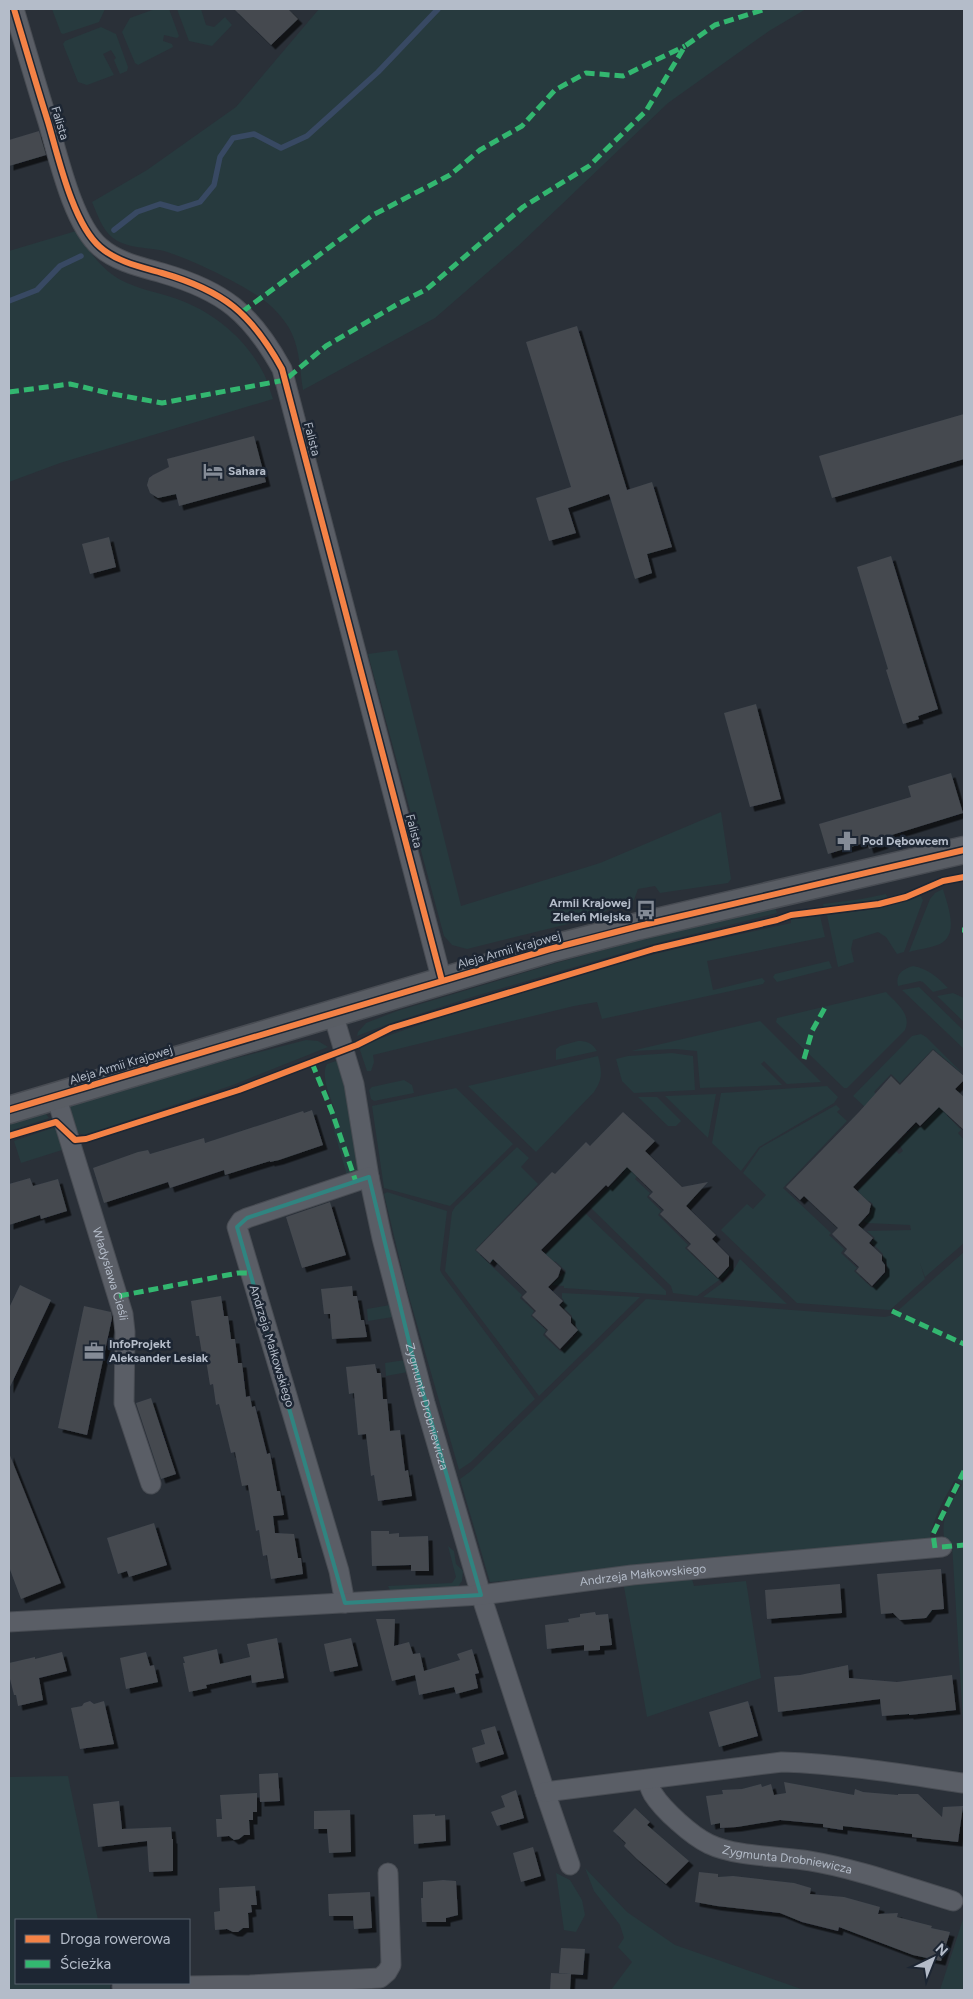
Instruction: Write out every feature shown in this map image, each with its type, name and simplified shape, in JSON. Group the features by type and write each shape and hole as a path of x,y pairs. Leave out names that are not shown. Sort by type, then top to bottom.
{"street":[{"name":"Falista","path":"14,9 57,152 74,203 88,234 99,247 128,263 183,279 204,287 222,297 242,312 259,333 282,369 442,981"},
{"name":"Aleja Armii Krajowej","path":"9,1110 550,949 639,926 964,850"},
{"name":"Zygmunta Drobniewicza","path":"333,1014 354,1084 369,1177 386,1256 412,1354 482,1594 570,1865"},
{"name":"Władysława Cieśli","path":"56,1096 123,1314 125,1332 124,1403 151,1484"},
{"name":"Andrzeja Małkowskiego","path":"345,1603 339,1571 237,1227 241,1221 247,1218 369,1177"},
{"name":"Andrzeja Małkowskiego","path":"9,1622 482,1594 632,1575 942,1547"},
{"path":"545,1792 782,1762 868,1768 963,1783"},
{"name":"Zygmunta Drobniewicza","path":"647,1780 652,1793 663,1806 694,1835 708,1844 723,1850 811,1861 858,1872 952,1901"},
{"path":"122,1987 250,1988 380,1978 388,1972 391,1965 388,1873"}],"highlighted area":[{"path":"369,1177 412,1354 481,1595 345,1603 237,1227 247,1218"}],"green space":[{"path":"52,9 105,9 99,22 63,34"},
{"path":"155,9 169,9 179,36 177,38 164,35 163,41 172,44 173,47 138,65 135,63 122,32 130,18"},
{"path":"177,9 201,9 206,25 214,27 225,17 232,25 212,46 189,41"},
{"path":"319,9 806,9 769,31 668,103 518,246 435,318 303,390 295,341 286,323 272,307 263,299 236,283 189,260 164,251 131,246 119,242 106,231 92,202 147,170 236,107"},
{"path":"101,27 116,34 128,67 127,71 120,74 114,60 116,58 111,50 103,54 114,75 87,85 78,82 63,44 65,41"},
{"path":"76,231 100,264 112,275 133,285 191,305 204,311 228,328 257,361 273,399 60,463 9,482 9,251"},
{"path":"397,650 461,906 600,863 721,812 731,879 728,883 660,893 655,886 638,889 634,900 580,921 467,949 452,945 444,936 368,654"},
{"path":"943,889 951,918 951,926 946,939 933,947 909,952 930,899 935,893"},
{"path":"886,894 888,899 824,908 823,904 862,899"},
{"path":"920,895 923,900 904,952 897,954 886,937 878,932 853,940 851,949 854,962 838,967 827,915 866,910"},
{"path":"775,907 777,913 653,944 472,997 357,1036 366,1023 397,1011 650,937"},
{"path":"820,916 825,937 707,961 713,990 762,978 765,981 763,984 602,1019 597,1002 574,1006 373,1055 374,1062 371,1071 367,1071 360,1050 362,1045 398,1032 581,974 655,954 791,923 791,918"},
{"path":"829,961 832,968 777,982 773,977 775,974"},
{"path":"913,966 924,969 932,974 948,988 933,992 920,981 898,986 899,975"},
{"path":"919,987 964,1031 964,1049 902,990"},
{"path":"886,992 905,1014 907,1024 905,1030 847,1088 844,1088 776,1022 777,1018"},
{"path":"953,993 964,998 964,1022 937,996"},
{"path":"760,1021 821,1082 787,1084 764,1061 761,1064 782,1085 700,1088 697,1051 675,1049 631,1051"},
{"path":"921,1034 964,1075 933,1049 900,1083 891,1074 874,1092 878,1096 866,1108 853,1096 912,1036"},
{"path":"306,1040 318,1041 328,1047 233,1085 85,1135 77,1133 67,1107 70,1103 158,1078"},
{"path":"578,1041 589,1043 597,1051 556,1060 556,1049"},
{"path":"672,1053 693,1056 695,1090 634,1093 622,1081 616,1059 628,1056"},
{"path":"598,1056 601,1075 594,1092 536,1152 468,1086"},
{"path":"336,1061 346,1080 359,1175 348,1179 329,1113 335,1111 325,1081 327,1064"},
{"path":"404,1080 412,1085 414,1093 374,1101 371,1099 369,1090 372,1087"},
{"path":"827,1086 838,1097 834,1103 759,1147 741,1171 712,1143 721,1093"},
{"path":"456,1088 513,1144 450,1206 384,1188 372,1106"},
{"path":"716,1094 708,1138 665,1096"},
{"path":"638,1097 657,1097 681,1121 676,1126 668,1126"},
{"path":"940,1100 951,1111 947,1115 961,1130 958,1133 964,1140 964,1243 925,1277 920,1263 925,1279 890,1310 797,1303 721,1230 747,1204 753,1209 766,1195 743,1173 760,1148 836,1105 840,1109 837,1112 847,1121 783,1188 831,1233 829,1235 844,1249 841,1253 857,1268 854,1271 872,1288 887,1272 887,1264 883,1260 883,1254 871,1242 875,1238 867,1231 911,1230 910,1225 867,1223 864,1221 871,1214 873,1204 869,1201 861,1204 853,1195 896,1151 899,1154 903,1151 899,1144 916,1125 920,1128 936,1111 933,1107"},
{"path":"44,1111 49,1118 9,1131 9,1122"},
{"path":"53,1128 56,1129 62,1150 21,1163 14,1141"},
{"path":"517,1147 529,1158 521,1167 538,1184 475,1250 522,1295 520,1298 534,1311 531,1316 546,1330 543,1335 561,1352 577,1335 577,1327 572,1322 572,1316 561,1305 564,1301 562,1293 640,1297 539,1396 445,1271 452,1212"},
{"path":"628,1161 640,1173 635,1179 650,1193 647,1197 661,1211 658,1215 688,1245 685,1248 718,1279 733,1264 726,1275 697,1296 673,1293 671,1286 590,1207 625,1172 621,1168"},
{"path":"387,1192 447,1211 440,1270 535,1399 471,1462 459,1470 406,1286 384,1194"},
{"path":"585,1213 666,1291 666,1295 564,1288 564,1286 552,1285 566,1271 555,1261 543,1272 543,1256"},
{"path":"964,1252 964,1738 952,1544 944,1537 943,1529 945,1516 962,1485 955,1480 936,1518 930,1541 490,1582 460,1479 471,1471 646,1299 885,1317 893,1315"},
{"path":"740,1259 787,1304 703,1297 729,1278"},
{"path":"390,1305 393,1317 368,1321 367,1309"},
{"path":"405,1360 408,1372 386,1376 385,1363"},
{"path":"448,1546 454,1551 456,1564 463,1571 462,1581 457,1588 396,1592 390,1590 388,1586 452,1583 456,1577"},
{"path":"691,1575 694,1586 746,1581 761,1678 647,1717 623,1581"},
{"path":"68,1776 98,1919 15,1919 15,1984 110,1984 110,1990 9,1990 9,1777"},
{"path":"585,1868 627,1912 675,1945 804,1990 611,1990 632,1962 618,1947 624,1938 620,1925 594,1891"},
{"path":"556,1873 570,1880 582,1900 585,1915 576,1932 564,1930"},
{"path":"964,1916 964,1990 940,1990"}],"building":[{"path":"234,9 288,9 298,19 271,45"},
{"path":"39,131 46,155 9,166 9,140"},
{"path":"577,326 627,490 652,482 672,547 647,554 652,573 635,579 609,494 568,508 576,533 549,541 536,498 571,487 526,342"},
{"path":"964,414 964,459 832,498 819,456"},
{"name":"Sahara","path":"254,436 266,482 179,506 176,494 158,498 150,493 147,485 149,478 169,467 167,459"},
{"path":"109,537 116,567 90,574 82,544"},
{"path":"891,556 938,709 918,716 919,719 903,724 857,567"},
{"path":"756,704 781,799 750,807 724,713"},
{"path":"951,773 963,813 882,838 884,844 869,849 867,842 828,854 819,824 911,797 908,786"},
{"path":"933,1050 964,1076 964,1080 955,1089 964,1097 964,1130 939,1107 920,1126 916,1122 853,1187 871,1204 869,1213 858,1225 873,1238 869,1243 882,1255 882,1261 885,1265 885,1272 872,1286 856,1271 859,1267 844,1253 847,1249 832,1234 838,1228 804,1196 800,1200 786,1187 891,1076 900,1085"},
{"path":"312,1110 323,1145 225,1175 224,1170 170,1188 168,1182 104,1203 93,1168 138,1152 148,1150 150,1154 204,1138 205,1143 303,1111 304,1113"},
{"path":"623,1112 655,1141 645,1151 682,1187 708,1182 686,1206 716,1235 712,1239 729,1256 729,1266 718,1278 687,1248 691,1244 660,1214 664,1210 649,1196 653,1192 627,1167 608,1187 606,1185 541,1250 561,1268 558,1277 548,1287 563,1301 559,1305 571,1317 571,1323 578,1330 560,1349 545,1334 548,1330 532,1315 536,1311 522,1297 527,1292 493,1259 490,1263 476,1250 552,1172 555,1174 586,1142 590,1146"},
{"path":"30,1178 33,1186 58,1179 67,1211 41,1219 40,1215 9,1225 9,1184"},
{"path":"330,1202 346,1255 302,1268 286,1217"},
{"path":"20,1285 51,1300 9,1389 9,1308"},
{"path":"352,1286 353,1296 357,1296 361,1320 364,1320 367,1337 332,1339 330,1314 324,1314 321,1289"},
{"path":"221,1296 224,1316 228,1316 231,1339 235,1339 238,1363 242,1363 246,1397 250,1396 252,1407 255,1406 267,1454 270,1453 277,1491 280,1491 284,1515 273,1516 275,1533 294,1534 298,1558 301,1558 303,1574 271,1579 267,1555 263,1556 259,1530 256,1531 248,1485 242,1486 235,1452 231,1453 219,1404 216,1405 213,1384 210,1385 206,1360 203,1360 199,1336 196,1336 191,1301"},
{"path":"84,1306 111,1312 112,1318 87,1435 58,1428"},
{"path":"375,1364 377,1373 381,1373 383,1399 387,1399 390,1431 400,1430 405,1471 408,1470 412,1496 378,1501 374,1475 371,1476 366,1434 358,1435 354,1393 349,1394 346,1367"},
{"path":"151,1398 176,1474 161,1479 136,1403"},
{"path":"9,1453 61,1583 21,1599 9,1567"},
{"path":"154,1523 167,1565 129,1577 127,1571 118,1574 107,1538"},
{"path":"371,1531 389,1531 389,1534 399,1533 399,1537 428,1536 429,1571 411,1571 411,1565 372,1566"},
{"path":"941,1569 944,1609 932,1610 926,1618 900,1620 893,1613 881,1614 877,1574"},
{"path":"840,1584 842,1613 767,1619 765,1590"},
{"path":"595,1612 596,1615 608,1614 612,1645 600,1646 600,1650 584,1651 584,1645 547,1649 545,1625 569,1622 568,1619 580,1617 580,1614"},
{"path":"376,1619 395,1619 394,1646 409,1642 413,1654 420,1653 424,1671 460,1660 457,1654 472,1649 479,1673 475,1674 478,1688 456,1694 454,1687 419,1695 415,1675 392,1681"},
{"path":"277,1638 284,1678 252,1683 251,1675 206,1685 207,1688 189,1692 183,1657 217,1649 220,1664 250,1657 247,1644"},
{"path":"351,1638 358,1666 330,1672 324,1644"},
{"path":"62,1652 67,1671 39,1678 43,1700 18,1706 9,1675 9,1663"},
{"path":"146,1652 150,1666 154,1665 158,1682 126,1689 120,1658"},
{"path":"848,1665 849,1678 897,1682 952,1675 956,1710 882,1716 880,1699 778,1712 774,1677 800,1675"},
{"path":"90,1701 94,1704 104,1701 114,1744 80,1749 71,1708 82,1706"},
{"path":"748,1701 758,1736 719,1747 709,1712"},
{"path":"495,1726 504,1754 476,1763 472,1748 485,1744 481,1730"},
{"path":"278,1773 280,1801 260,1802 259,1774"},
{"path":"784,1782 854,1795 855,1789 863,1792 898,1795 918,1794 942,1817 943,1807 963,1806 958,1842 912,1837 912,1834 843,1826 843,1830 823,1827 823,1824 780,1820 737,1827 720,1828 720,1823 711,1825 706,1796 723,1794 722,1790 742,1789 761,1784 762,1787 771,1784 774,1795 786,1793"},
{"path":"516,1790 524,1818 497,1826 491,1812 505,1807 501,1796"},
{"path":"257,1793 257,1812 253,1812 253,1820 249,1820 250,1835 244,1835 234,1840 229,1836 217,1837 216,1819 222,1819 220,1795"},
{"path":"119,1801 122,1829 171,1827 173,1871 149,1872 147,1841 98,1847 93,1804"},
{"path":"635,1808 650,1822 647,1825 689,1861 666,1884 624,1846 626,1843 613,1831"},
{"path":"350,1810 351,1852 329,1853 327,1829 314,1829 314,1811"},
{"path":"435,1814 435,1816 445,1815 446,1841 414,1844 413,1815"},
{"path":"533,1847 541,1876 521,1882 513,1853"},
{"path":"699,1872 718,1874 718,1877 733,1876 794,1883 811,1888 810,1894 844,1897 880,1907 878,1914 898,1913 897,1917 950,1932 941,1961 913,1955 839,1927 838,1931 802,1922 780,1913 695,1902"},
{"path":"456,1881 458,1915 446,1918 446,1922 422,1922 421,1898 423,1898 423,1882"},
{"path":"255,1886 257,1905 251,1905 252,1912 248,1913 249,1928 243,1928 238,1932 227,1929 215,1930 214,1912 220,1911 219,1888"},
{"path":"370,1892 372,1928 354,1929 353,1916 329,1916 328,1894"},
{"path":"561,1948 585,1949 583,1975 559,1973"},
{"path":"551,1973 571,1974 570,1990 550,1990"}],"waterway":[{"path":"114,230 137,212 160,204 178,209 200,202 214,185 220,157 233,138 254,134 281,148 307,136 378,72 438,9"},
{"path":"9,301 37,290 60,266 81,256"}],"marked path":[{"path":"9,392 70,384 162,403 285,380 326,346 427,289 523,207 589,166 646,111 685,46 715,25 766,9"},
{"path":"242,312 373,215 450,175 480,150 522,126 555,90 586,73 623,76 685,46"},
{"path":"804,1059 812,1031 827,1004"},
{"path":"312,1063 332,1112 356,1182"},
{"path":"119,1296 238,1273 250,1273"},
{"path":"892,1311 964,1344"},
{"path":"935,1548 933,1534 964,1471"},
{"path":"942,1547 964,1545"}],"cycle path":[{"path":"14,9 68,189 74,206 90,236 100,247 114,257 184,280 203,288 234,307 259,333 282,369 442,981"},
{"path":"9,1110 550,949 639,926 964,850"},
{"path":"9,1136 56,1122 75,1140 86,1139 239,1090 357,1045 391,1028 654,949 791,915 879,904 906,897 943,881 964,877"}],"place":[{"name":"Sahara","path":"213,471"},
{"name":"Pod Dębowcem","path":"847,841"},
{"name":"Armii Krajowej Zieleń Miejska","path":"646,910"},
{"name":"InfoProjekt Aleksander Lesiak","path":"94,1351"}]}
